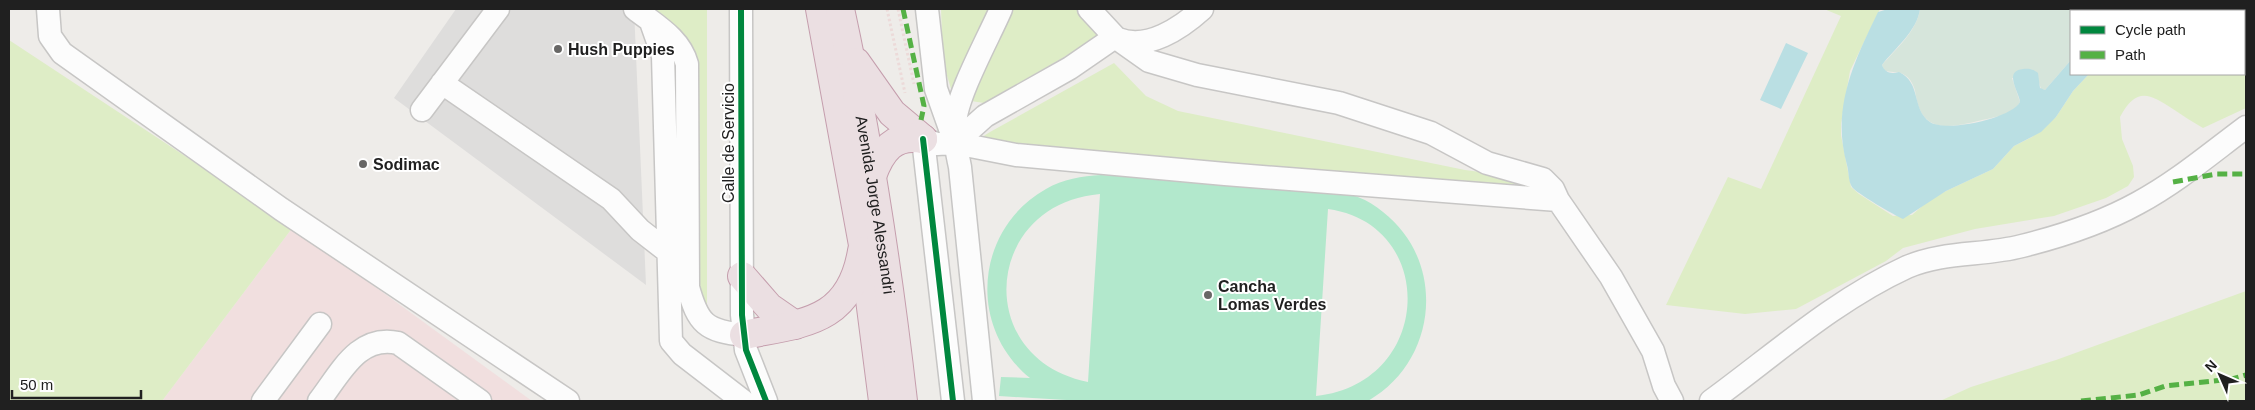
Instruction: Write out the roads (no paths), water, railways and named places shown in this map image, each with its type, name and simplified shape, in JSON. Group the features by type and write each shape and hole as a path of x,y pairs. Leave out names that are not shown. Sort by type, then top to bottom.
{"highway":[{"name":"Avenida Jorge Alessandri","path":"820,9 863,245 883,401"},
{"name":"Avenida Jorge Alessandri","path":"840,9 872,176 893,311 903,401"},
{"path":"849,50 881,99 907,127 923,139"},
{"path":"872,176 882,154 891,144 904,138 923,139"},
{"path":"744,335 818,319 828,313 841,300 857,270 863,245"},
{"path":"742,276 769,307 795,325"}],"street":[{"path":"48,9 50,36 62,53 281,209 568,401"},
{"path":"422,110 498,9"},
{"name":"Calle de Servicio","path":"740,9 744,335 750,361 766,401"},
{"path":"928,9 936,89 955,143 960,167 984,401"},
{"path":"955,143 955,123 960,104 1001,9"},
{"path":"1089,9 1115,37 1149,61 1196,75 1339,103 1431,133 1480,160 1543,179 1553,189 1558,200 1612,277 1653,351 1664,386 1672,401"},
{"path":"1115,37 1128,43 1144,42 1167,33 1202,9"},
{"path":"643,15 663,56 671,341 682,354 743,401"},
{"path":"643,15 677,42 683,52 686,64 688,287 695,312 703,323 718,332 744,335"},
{"path":"955,143 985,116 1070,68 1115,37"},
{"path":"442,83 612,199 640,230 667,251"},
{"path":"1711,401 1837,308 1874,284 1909,266 1940,257 1968,253 1986,253 2019,247 2098,222 2138,203 2173,182 2246,127"},
{"path":"952,401 923,139 937,144 955,143 1026,156 1235,175 1558,200"},
{"path":"263,401 320,324"},
{"path":"319,401 361,348 379,341 398,342 480,401"}],"water":[{"path":"1888,9 1920,9 1915,25 1882,65 1883,68 1891,73 1899,72 1906,77 1914,89 1924,117 1938,125 1950,126 1978,122 2014,108 2020,102 2013,78 2017,71 2023,69 2033,70 2038,73 2040,88 2045,90 2070,61 2070,75 2088,75 2073,91 2056,117 2041,132 2014,146 1993,169 1946,191 1903,219 1868,199 1852,187 1843,144 1843,105 1853,67 1878,12"},
{"path":"1786,43 1808,53 1781,109 1760,100"}],"place":[{"name":"Hush Puppies","path":"558,49"},
{"name":"Sodimac","path":"363,164"},
{"name":"Cancha Lomas Verdes","path":"1208,295"}]}
